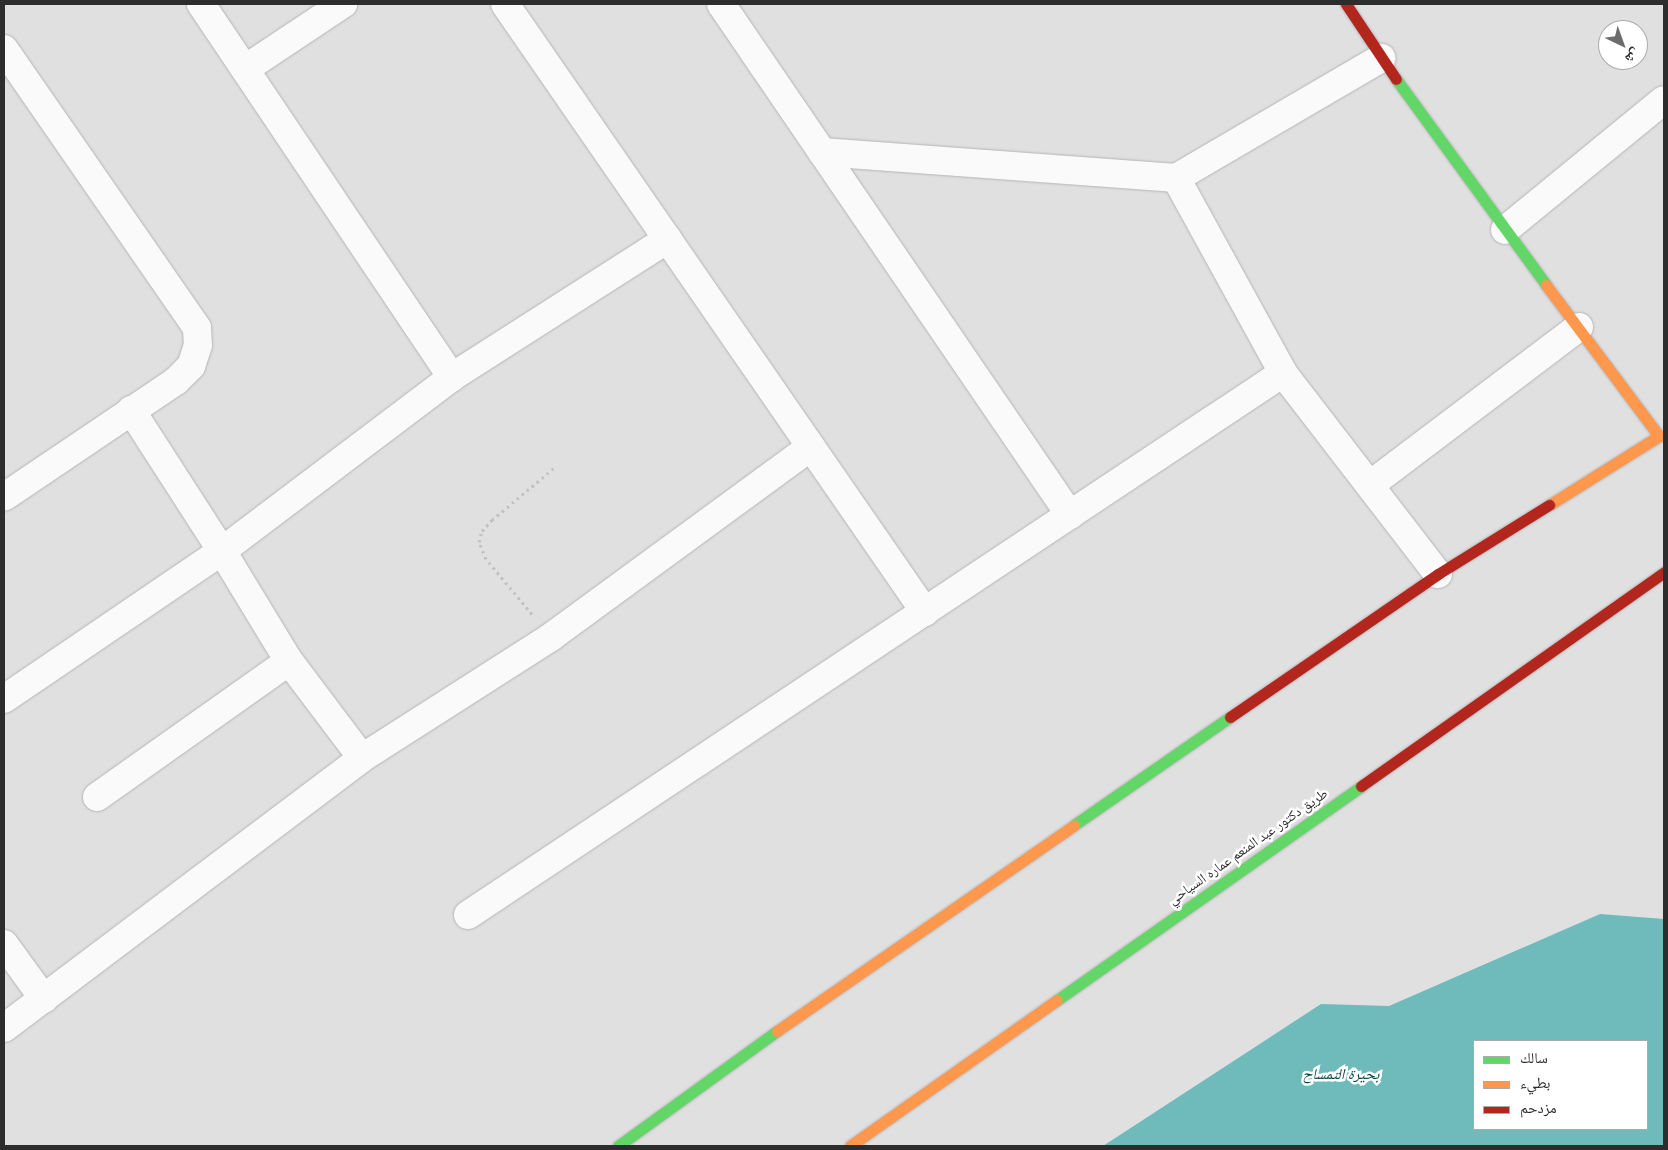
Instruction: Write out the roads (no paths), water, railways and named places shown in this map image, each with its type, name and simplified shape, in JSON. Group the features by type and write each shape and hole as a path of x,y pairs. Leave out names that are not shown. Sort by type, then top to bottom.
{"street":[{"path":"201,4 452,377"},
{"path":"245,69 342,4"},
{"path":"505,4 925,612"},
{"path":"721,4 1070,515"},
{"path":"618,1146 842,984 1438,574 1663,437 1505,230 1381,58 1346,4"},
{"path":"4,49 197,328 198,345 191,366 176,381 4,497"},
{"path":"822,152 1176,178 1381,58"},
{"path":"1505,230 1664,100"},
{"path":"1176,178 1283,373 1438,574"},
{"path":"4,699 222,550 452,377 668,239"},
{"path":"1370,485 1579,327"},
{"path":"468,915 1283,373"},
{"path":"131,410 222,550 289,661 362,758"},
{"path":"4,1028 362,758 551,636 811,446"},
{"name":"طريق دكتور عبد المنعم عماره السياحي","path":"850,1146 1664,572"},
{"path":"97,797 289,661"},
{"path":"4,944 44,998"}],"water":[{"name":"بحيرة التمساح","path":"1600,914 1664,919 1664,1146 1103,1146 1321,1004 1389,1006"}]}
